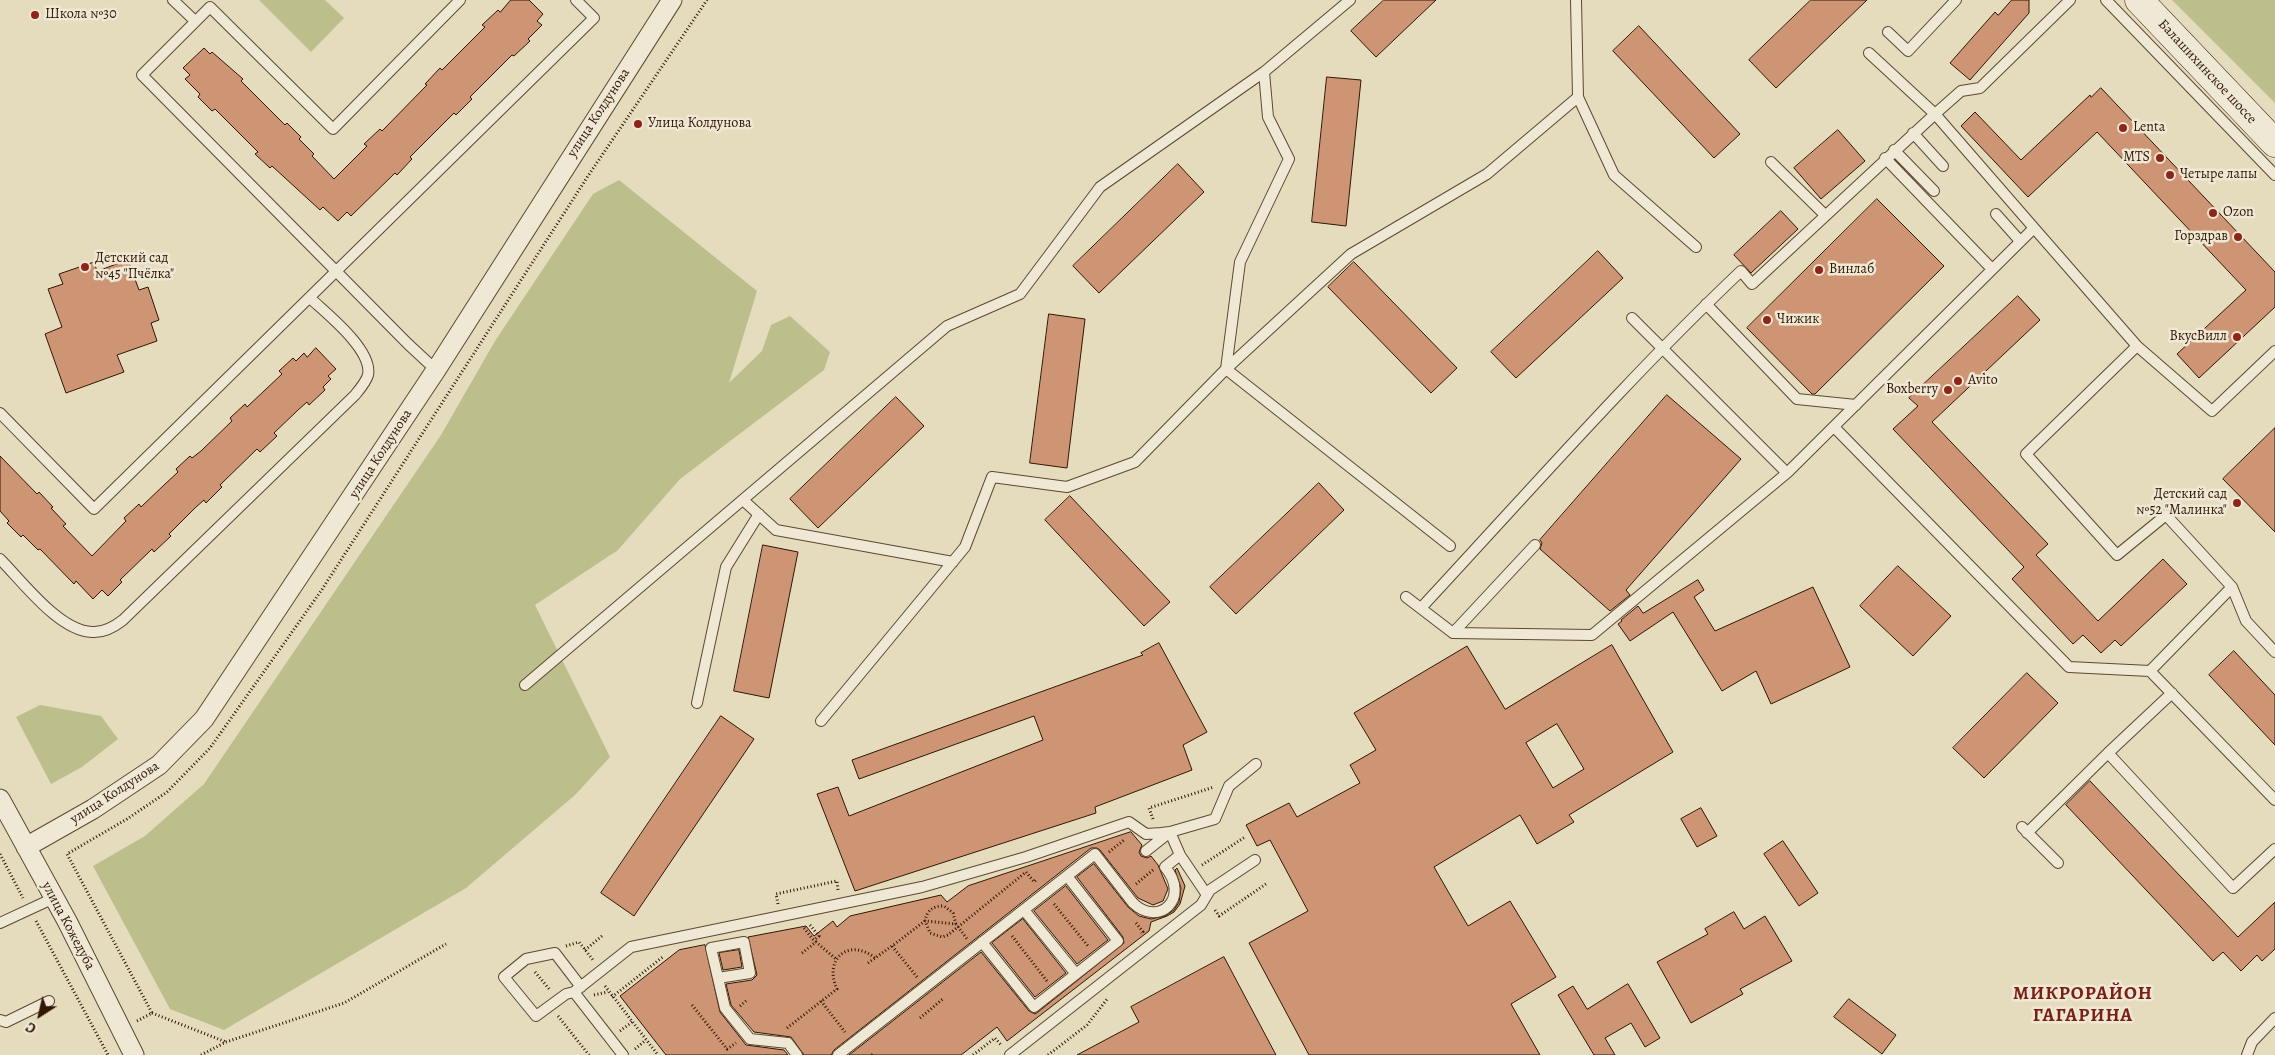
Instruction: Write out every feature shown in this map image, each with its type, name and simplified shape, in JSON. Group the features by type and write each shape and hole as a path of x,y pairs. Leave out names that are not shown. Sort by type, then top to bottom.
{"main road":[{"name":"Балашихинское шоссе","path":"2140,0 2275,143"}],"street":[{"name":"улица Колдунова","path":"26,847 93,809 159,765 204,719 436,370 672,0"},
{"name":"улица Кожедуба","path":"0,799 54,898 134,1055"}],"lane":[{"path":"173,0 195,21"},
{"path":"436,370 142,75 210,7 333,129 460,0"},
{"path":"0,413 94,509 594,18 576,0"},
{"path":"525,685 947,326 1020,294 1100,188 1264,72 1350,0"},
{"path":"1576,0 1578,97 1614,175 1696,247"},
{"path":"1888,32 1908,52 1956,0"},
{"path":"1421,608 1706,304 1741,272 1752,284 1885,158 1961,90 1980,88 2070,0"},
{"path":"2106,0 2275,175"},
{"path":"1869,53 1935,114 2137,346 2212,411 2275,351"},
{"path":"1226,369 1240,262 1289,159 1268,117 1264,72"},
{"path":"822,721 966,547 992,477 1067,487 1135,462 1226,369 1351,254 1488,174 1578,97"},
{"path":"1913,133 1943,166"},
{"path":"1894,150 1934,191"},
{"path":"1885,158 1992,269"},
{"path":"1771,162 1825,215"},
{"path":"1996,214 2020,241"},
{"path":"1406,597 1452,633 1592,635 1787,473 2034,228"},
{"path":"0,559 54,614 78,630 104,631 123,620 355,395 365,381 368,373 365,356 310,298"},
{"path":"1706,304 1797,398 1856,405"},
{"path":"1632,318 1787,473"},
{"path":"2137,346 2026,454 2117,555 2166,515 2232,587 2246,620 2275,652"},
{"path":"1226,369 1450,546"},
{"path":"1834,427 2069,667 2150,671 2275,800"},
{"path":"743,500 776,530 953,562"},
{"path":"697,703 726,567 759,514"},
{"path":"1452,633 1535,545"},
{"path":"2150,671 2232,587"},
{"path":"2058,863 2024,830 2172,693"},
{"path":"2108,753 2233,888 2275,849"},
{"path":"623,1055 577,989 555,953 526,960 504,977 536,1016 566,994 577,989 631,947 922,887 1026,857 1129,822 1146,834 1170,832 1215,819 1229,786 1256,764"},
{"path":"1146,851 1170,832"},
{"path":"1170,832 1180,855 1207,894"},
{"path":"838,1055 1095,854 1139,908 1153,912 1161,911 1173,901 1176,887 1165,866 1180,855"},
{"path":"1007,1051 1201,905 1210,890 1255,860"},
{"path":"978,945 1034,1007 1118,941 1067,876"},
{"path":"0,923 54,898"},
{"path":"1024,910 1076,974"},
{"path":"718,978 750,974 744,942 711,948 718,978 725,1008 750,1039 788,1043 797,1055"},
{"path":"0,1020 6,1022 49,1000"},
{"path":"2248,1055 2252,1042 2275,1018"}],"path":[{"path":"226,1042 152,1013 67,854 127,819 167,792 210,748 321,591 588,176 707,0"},
{"path":"1154,824 1149,808 1215,786"},
{"path":"1198,868 1245,836"},
{"path":"1100,860 1128,837"},
{"path":"0,854 108,1055"},
{"path":"1132,887 1154,869 1149,863"},
{"path":"978,945 956,925 953,913 944,906 933,908 926,916 926,927 936,936 948,935 956,925 1026,872 1097,958"},
{"path":"1034,882 1040,877"},
{"path":"1211,905 1219,916 1266,884"},
{"path":"1209,919 1216,913"},
{"path":"1131,918 1143,932 1136,937"},
{"path":"868,963 925,921 956,925"},
{"path":"1004,925 1054,991"},
{"path":"804,928 815,941 836,959"},
{"path":"802,953 819,936 814,929"},
{"path":"585,950 602,936"},
{"path":"555,953 564,947 579,942 602,970"},
{"path":"201,1055 226,1042 344,1003 446,944"},
{"path":"892,946 925,987"},
{"path":"770,1041 837,989 832,973 836,959 850,950 859,949 868,952 875,958"},
{"path":"612,997 666,954"},
{"path":"526,960 558,1000"},
{"path":"1048,1055 1087,1025 1106,1000 1114,994"},
{"path":"920,1018 944,998"},
{"path":"821,1001 853,1043"},
{"path":"692,1005 727,1049 746,1035"},
{"path":"137,1020 152,1013"},
{"path":"974,1055 995,1038 1007,1051"}],"green space":[{"path":"259,0 325,0 344,18 311,52"},
{"path":"2172,0 2275,0 2275,103"},
{"path":"619,180 757,291 729,383 762,351 771,325 790,316 830,352 824,370 680,479 618,550 535,605 610,757 575,795 466,888 224,1030 170,1009 93,866 145,836 204,784 441,435 495,341 593,194"},
{"path":"40,705 101,716 118,739 82,767 51,784 16,717"}],"building":[{"path":"511,0 529,0 543,14 537,21 542,25 528,39 530,41 514,56 512,55 470,97 472,99 456,115 454,113 410,157 412,159 397,175 395,173 351,216 347,212 338,221 323,207 320,210 272,166 270,168 255,154 258,152 215,109 212,111 198,97 200,94 185,79 190,75 183,68 204,48 210,54 212,52 243,79 241,81 285,125 287,123 301,137 299,139 314,154 312,156 334,179 367,146 364,144 380,129 382,131 427,85 425,84 440,68 442,70 485,27 482,25 498,10 500,12"},
{"path":"1384,0 1436,0 1376,57 1351,31"},
{"path":"1811,0 1867,0 1776,88 1749,60"},
{"path":"2012,0 2029,0 2029,13 1970,80 1950,63 1995,12 1998,15"},
{"path":"1639,26 1740,134 1714,158 1613,51"},
{"path":"1327,77 1361,80 1346,226 1312,222"},
{"path":"2101,88 2275,272 2275,307 2199,378 2177,354 2246,290 2097,132 2028,197 1961,126 1975,112 2021,160 2090,95 2091,97"},
{"path":"1838,130 1865,161 1821,199 1794,168"},
{"path":"1178,164 1204,192 1099,293 1073,266"},
{"path":"1877,199 1944,266 1815,394 1812,394 1747,328"},
{"path":"1781,211 1798,229 1751,273 1734,255"},
{"path":"1598,251 1623,278 1516,378 1491,352"},
{"path":"128,260 139,290 148,287 159,320 151,323 157,341 117,355 124,372 66,393 45,334 62,327 48,289 63,284 59,274 94,262 97,271"},
{"path":"1354,262 1457,368 1431,393 1328,287"},
{"path":"2018,296 2040,320 1932,422 2048,544 2036,555 2098,621 2163,559 2187,584 2121,646 2115,640 2101,653 2083,635 2073,644 2012,579 2024,567 1893,429 1918,406 1909,398"},
{"path":"1049,314 1085,319 1067,468 1030,463"},
{"path":"316,348 336,369 328,376 331,379 323,387 325,390 309,405 307,402 298,410 274,433 277,436 260,452 257,449 220,485 222,487 206,503 204,500 195,508 169,534 171,536 154,552 152,549 120,580 122,582 108,596 102,590 93,599 76,581 74,584 40,549 38,550 23,535 21,537 7,523 9,521 0,511 0,456 37,494 39,492 53,507 51,508 66,524 63,526 92,556 126,521 124,518 139,504 141,507 178,472 176,469 190,456 192,458 201,451 232,421 230,418 245,404 247,407 282,374 279,371 293,358 296,361 304,353 307,357"},
{"path":"1667,395 1741,459 1626,590 1630,595 1610,611 1540,549 1542,543 1540,540"},
{"path":"896,397 924,426 818,528 790,499"},
{"path":"2275,428 2275,532 2223,479"},
{"path":"1319,483 1344,510 1236,614 1210,587"},
{"path":"1070,496 1170,602 1144,626 1045,520"},
{"path":"763,545 798,552 769,698 734,691"},
{"path":"1898,566 1951,616 1913,656 1860,606"},
{"path":"1698,580 1704,590 1694,597 1715,631 1813,587 1850,667 1771,704 1756,671 1722,691 1673,612 1630,641 1618,624 1621,620 1638,606 1643,613"},
{"path":"1159,643 1207,732 1183,745 1192,770 1095,807 1096,813 855,891 817,794 838,787 849,816 1043,740 1034,716 859,779 852,760 1143,655 1141,653"},
{"path":"1612,645 1673,752 1569,815 1574,822 1537,844 1520,815 1434,867 1468,926 1510,901 1556,977 1511,1004 1540,1055 1309,1055 1249,943 1308,911 1270,840 1257,846 1246,825 1289,803 1297,817 1360,783 1350,765 1376,750 1354,713 1467,646 1505,709","holes":["1557,724 1584,769 1553,788 1526,743"]},
{"path":"2234,651 2275,695 2275,745 2209,675"},
{"path":"2027,673 2058,703 1984,778 1953,748"},
{"path":"721,716 754,739 634,916 601,893"},
{"path":"2090,781 2238,937 2275,902 2275,949 2262,961 2257,955 2241,971 2223,952 2213,961 2066,805"},
{"path":"1701,808 1717,836 1697,847 1681,819"},
{"path":"1131,832 1142,845 1139,852 1141,856 1147,858 1151,856 1158,865 1168,889 1163,901 1153,905 1138,898 1100,850 1091,848 834,1050 831,1055 804,1055 791,1037 754,1032 731,1005 726,984 752,980 757,975 748,937 806,926 814,936 833,921 837,927 850,916 941,895 947,902 968,886"},
{"path":"1783,841 1818,893 1799,906 1764,854"},
{"path":"1094,864 1128,907 1139,916 1151,919 1165,916 1174,910 1179,902 1181,888 1175,870 1177,868 1185,886 1180,904 1174,912 1167,916 1151,922 1149,931 1007,1041 997,1027 961,1055 849,1055 981,952 1029,1011 1035,1014 1038,1012 1124,943 1123,937 1077,877"},
{"path":"1066,886 1108,940 1077,964 1034,911"},
{"path":"1734,912 1744,929 1765,916 1792,961 1740,989 1743,994 1691,1023 1657,962 1708,934 1705,929"},
{"path":"1023,919 1066,973 1035,997 992,943"},
{"path":"705,945 720,1012 746,1045 784,1050 788,1055 666,1055 620,996 679,950"},
{"path":"739,950 742,967 723,970 719,953"},
{"path":"1224,957 1276,1055 1077,1055 1139,1022 1131,1007"},
{"path":"1628,984 1660,1038 1645,1047 1631,1023 1605,1038 1615,1055 1594,1055 1558,995 1573,986 1587,1009"},
{"path":"1849,999 1896,1035 1882,1054 1834,1017"}],"place":[{"name":"Школа №30","path":"35,15"},
{"name":"Улица Колдунова","path":"638,124"},
{"name":"Lenta","path":"2123,128"},
{"name":"MTS","path":"2160,158"},
{"name":"Четыре лапы","path":"2170,175"},
{"name":"Ozon","path":"2213,213"},
{"name":"Горздрав","path":"2238,237"},
{"name":"Детский сад №45 \"Пчёлка\"","path":"85,267"},
{"name":"Винлаб","path":"1819,270"},
{"name":"Чижик","path":"1767,320"},
{"name":"ВкусВилл","path":"2237,337"},
{"name":"Avito","path":"1958,381"},
{"name":"Boxberry","path":"1948,390"},
{"name":"Детский сад №52 \"Малинка\"","path":"2237,503"}],"district":[{"name":"МИКРОРАЙОН ГАГАРИНА","path":"2083,1005"}]}
